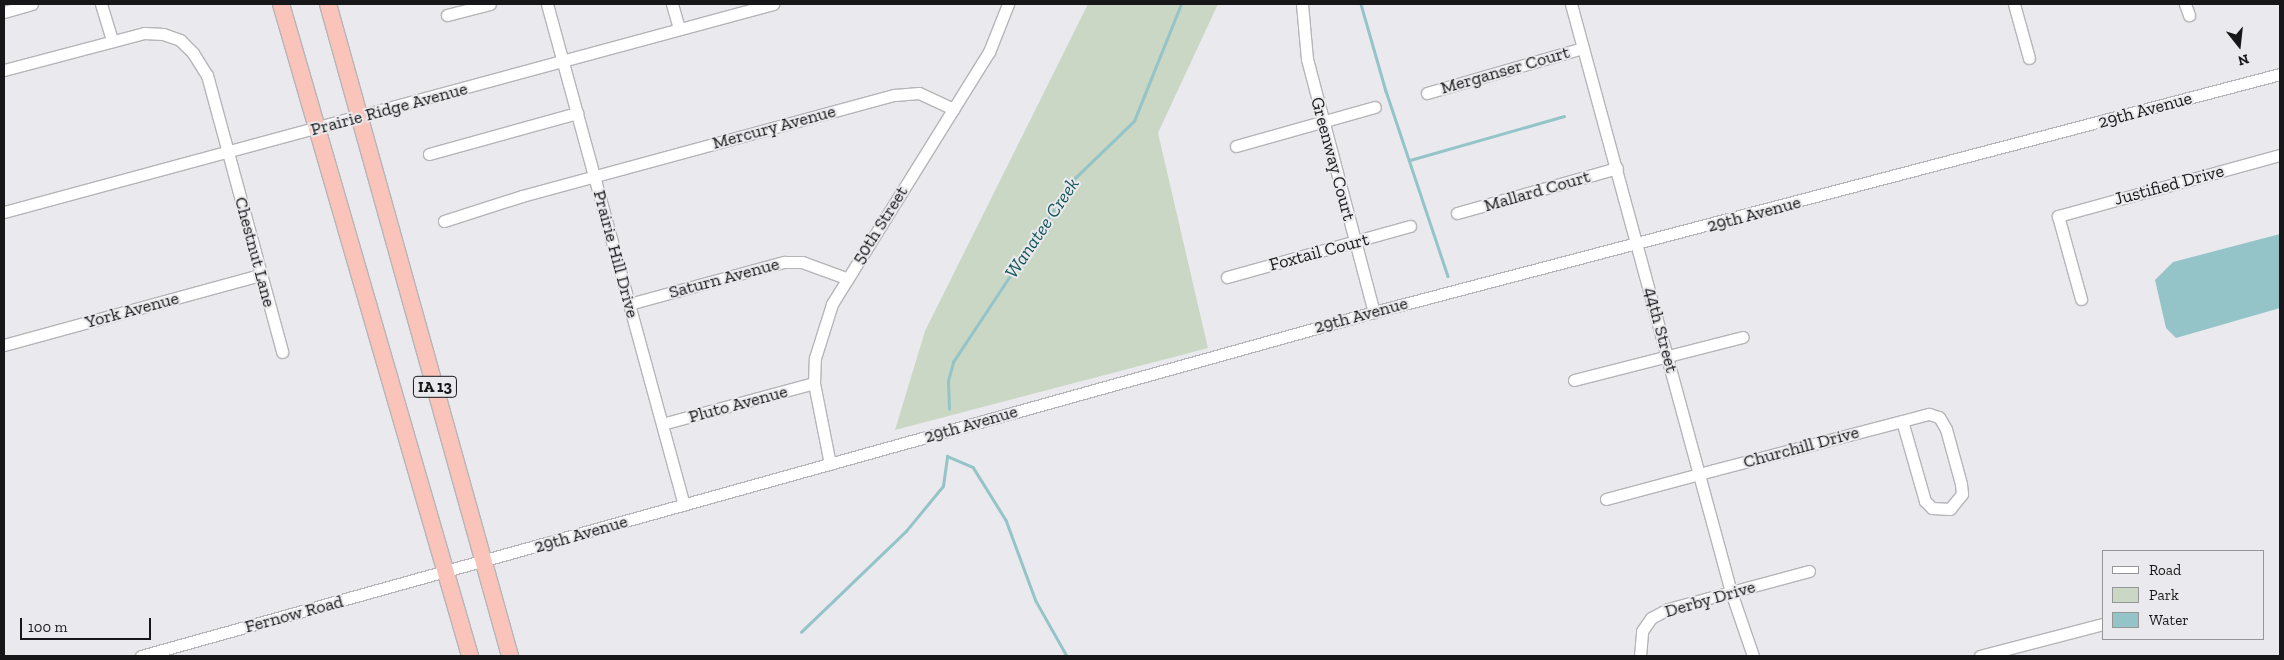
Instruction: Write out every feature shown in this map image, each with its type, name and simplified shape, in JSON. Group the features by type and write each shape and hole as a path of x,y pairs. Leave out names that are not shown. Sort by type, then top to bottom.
{"highway":[{"name":"IA 13","path":"281,4 470,656"},
{"name":"IA 13","path":"328,4 510,656"}],"street":[{"path":"4,12 32,4"},
{"path":"101,4 112,41"},
{"path":"447,15 490,4"},
{"name":"Prairie Hill Drive","path":"547,4 684,505"},
{"path":"672,4 679,29"},
{"name":"Prairie Ridge Avenue","path":"4,212 773,4"},
{"name":"50th Street","path":"830,464 814,383 815,358 832,304 846,278 989,52 1008,4"},
{"name":"Greenway Court","path":"1302,4 1306,58 1374,312"},
{"name":"44th Street","path":"1571,4 1731,592 1753,656"},
{"path":"2014,4 2029,58"},
{"name":"Chestnut Lane","path":"4,70 144,33 163,34 180,40 193,52 207,75 282,352"},
{"name":"Merganser Court","path":"1427,93 1583,48"},
{"name":"29th Avenue","path":"447,572 1374,312 1638,245 2280,74"},
{"name":"Mercury Avenue","path":"444,221 594,176 895,94 919,93 953,109"},
{"path":"1236,146 1375,107"},
{"path":"429,154 577,113"},
{"name":"Justified Drive","path":"2081,298 2058,216 2280,155"},
{"name":"Mallard Court","path":"1457,213 1617,168"},
{"name":"Foxtail Court","path":"1227,276 1410,226"},
{"name":"Saturn Avenue","path":"629,304 784,262 802,262 846,278"},
{"name":"York Avenue","path":"4,345 260,275"},
{"path":"1574,380 1743,337"},
{"name":"Pluto Avenue","path":"662,424 814,383"},
{"name":"Churchill Drive","path":"1606,499 1700,474 1902,421 1929,414 1939,417 1942,423 1962,489 1958,503 1950,510 1932,508 1925,501 1902,421"},
{"name":"Derby Drive","path":"1640,656 1642,631 1651,618 1668,609 1809,571"},
{"name":"Fernow Road","path":"142,656 447,572"},
{"path":"1980,656 2102,624"}],"green space":[{"path":"1088,4 1218,4 1158,133 1208,348 895,430 925,331"}],"water":[{"path":"2280,234 2280,308 2176,338 2166,328 2155,280 2173,262"}],"waterway":[{"name":"Wanatee Creek","path":"949,409 948,381 953,362 1074,179 1134,121 1181,4"},
{"path":"1361,4 1386,91 1448,276"},
{"path":"1410,160 1564,116"},
{"name":"Wanatee Creek","path":"801,632 906,531 943,486 947,456 973,467 1006,520 1036,601 1067,656"}]}
